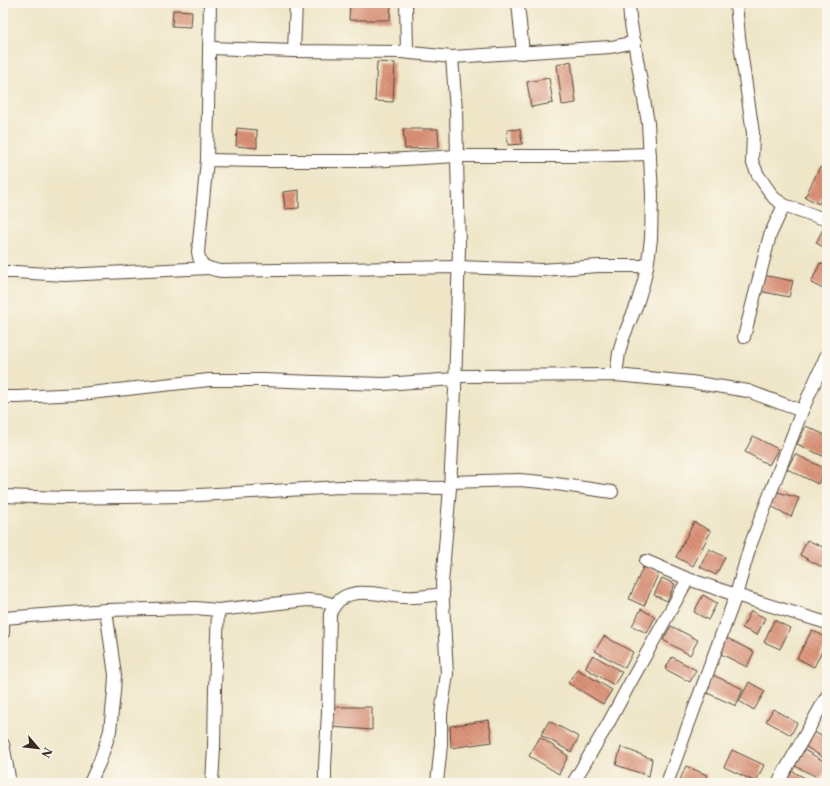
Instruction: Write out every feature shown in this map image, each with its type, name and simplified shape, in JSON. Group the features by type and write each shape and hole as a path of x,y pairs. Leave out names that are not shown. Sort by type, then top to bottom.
{"street":[{"path":"209,268 201,263 198,252 207,160 210,3"},
{"path":"294,51 296,3"},
{"path":"406,3 407,52"},
{"path":"518,3 523,53"},
{"path":"616,375 623,338 637,304 644,281 651,239 652,194 648,123 630,18 629,3"},
{"path":"736,3 739,37 753,134 752,161 766,188 774,198 784,205 827,220"},
{"path":"209,48 294,51 407,52 452,57 611,47 634,42"},
{"path":"437,783 441,745 441,714 447,674 442,584 451,485 458,268 456,111 452,57"},
{"path":"207,160 369,161 457,156 580,156 650,154"},
{"path":"744,337 770,235 784,205"},
{"path":"3,272 65,275 209,268 221,271 458,268 541,270 599,266 647,266"},
{"path":"667,783 736,595 750,546 802,411 827,354"},
{"path":"3,397 81,394 209,380 263,380 384,384 455,378 616,375 691,382 748,391 802,411"},
{"path":"3,496 80,498 181,496 340,487 451,485 519,480 612,492"},
{"path":"646,561 688,579 827,623"},
{"path":"573,783 608,724 688,579"},
{"path":"325,783 330,614 335,605 343,598 354,593 405,597 443,594"},
{"path":"3,633 3,618 106,610 195,608 218,610 307,600 321,601 335,605"},
{"path":"90,783 100,761 110,731 114,692 115,675 106,610"},
{"path":"212,783 218,610"},
{"path":"778,783 827,696"},
{"path":"3,744 10,783"}],"building":[{"path":"350,3 391,3 390,20 349,20"},
{"path":"173,10 192,11 191,27 172,26"},
{"path":"571,61 576,103 562,105 557,65"},
{"path":"377,62 395,63 393,102 375,101"},
{"path":"549,78 553,103 531,107 527,82"},
{"path":"237,128 257,130 257,148 236,146"},
{"path":"403,129 438,129 439,148 405,149"},
{"path":"520,129 522,144 508,145 507,130"},
{"path":"820,167 827,170 827,188 819,204 805,197"},
{"path":"299,190 299,208 285,209 283,192"},
{"path":"827,197 827,209 822,207"},
{"path":"823,229 827,231 827,249 816,243"},
{"path":"820,263 827,266 827,291 811,283"},
{"path":"763,275 793,281 789,297 759,291"},
{"path":"806,426 827,436 827,458 797,444"},
{"path":"753,436 778,449 769,465 745,452"},
{"path":"795,454 826,469 818,484 787,469"},
{"path":"774,491 799,498 791,517 769,505"},
{"path":"694,522 711,531 693,566 676,557"},
{"path":"807,540 827,549 827,555 822,567 800,555"},
{"path":"709,549 725,557 716,575 700,567"},
{"path":"644,565 659,572 644,606 629,599"},
{"path":"662,578 675,584 667,601 654,595"},
{"path":"703,595 717,603 708,620 694,612"},
{"path":"641,609 655,617 647,633 632,626"},
{"path":"751,611 765,618 757,635 742,628"},
{"path":"774,620 790,628 780,649 764,642"},
{"path":"671,626 698,640 690,655 663,640"},
{"path":"812,630 827,638 827,642 814,667 797,658"},
{"path":"604,636 633,652 625,668 595,651"},
{"path":"725,637 754,652 747,667 717,652"},
{"path":"593,655 622,672 614,685 585,668"},
{"path":"672,657 696,670 690,682 665,669"},
{"path":"577,669 612,690 603,704 568,683"},
{"path":"713,675 743,689 736,706 705,692"},
{"path":"749,682 765,691 754,710 739,701"},
{"path":"333,707 372,707 372,730 331,727"},
{"path":"773,709 797,723 791,735 766,721"},
{"path":"489,720 492,742 451,748 450,726"},
{"path":"549,721 579,737 571,752 541,735"},
{"path":"813,732 827,738 827,760 805,746"},
{"path":"540,737 568,756 559,774 529,756"},
{"path":"621,747 652,759 649,776 616,765"},
{"path":"732,750 764,765 756,782 724,767"},
{"path":"804,750 827,763 827,768 821,779 795,766"},
{"path":"686,766 707,775 704,783 687,783 680,780"},
{"path":"792,771 805,778 802,783 794,783 788,779"}]}
